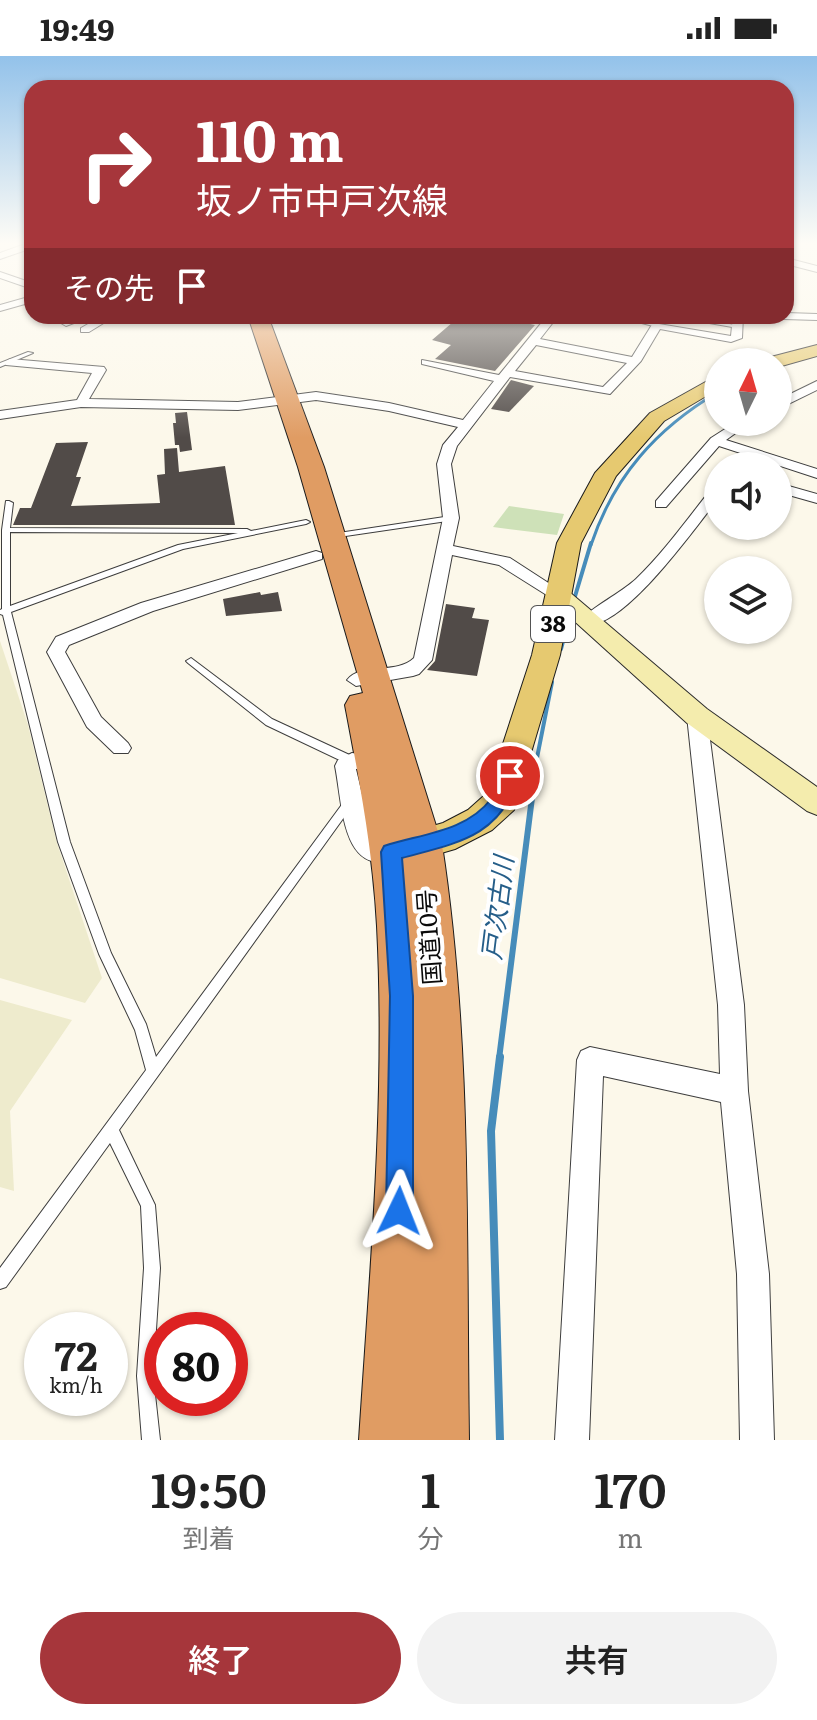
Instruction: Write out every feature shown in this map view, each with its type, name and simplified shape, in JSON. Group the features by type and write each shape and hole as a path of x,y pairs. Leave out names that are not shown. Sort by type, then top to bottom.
{"highway":[{"name":"国道10号","path":"248,324 281,401"},
{"name":"国道10号","path":"260,324 317,538 366,678 406,849 400,1182 390,1440"},
{"name":"国道10号","path":"366,678 362,762 406,849 430,913 439,1120 438,1440"}],"main road":[{"path":"792,357 817,350"},
{"name":"38","path":"406,849 452,837 486,818 502,800 546,655 575,608 569,543 606,473 657,417 704,389"}],"street":[{"path":"794,316 817,317"},
{"path":"85,330 96,324"},
{"path":"366,678 413,670 423,660 451,518 444,464 450,445 544,324"},
{"path":"426,362 606,391 635,361 653,324"},
{"path":"667,324 731,339 736,338 738,324"},
{"path":"533,341 635,361"},
{"path":"5,364 100,370 81,403"},
{"path":"792,398 817,385"},
{"path":"0,415 81,403 210,407 316,396 466,425"},
{"path":"661,504 724,436"},
{"path":"716,441 817,474"},
{"path":"792,491 817,499"},
{"path":"575,608 612,610 641,583 704,507"},
{"path":"121,748 94,722 56,652 62,641 317,538"},
{"path":"445,549 504,561 520,568 575,608 697,716 817,803"},
{"path":"697,716 718,872 731,1005 734,1091 753,1274 757,1440"},
{"path":"362,762 345,766 363,846 371,853 406,849"},
{"path":"572,1440 590,1060 734,1091"}],"lane":[{"path":"5,364 30,353"},
{"path":"9,503 3,611 64,842 105,954 141,1029 153,1071"},
{"path":"6,530 247,531 317,538 451,518"},
{"path":"3,611 181,547 247,531"},
{"path":"191,661 269,722 362,762"},
{"path":"0,1281 353,798"},
{"path":"111,1130 148,1205 152,1268 145,1376 151,1440"}],"shaded area":[{"path":"0,641 28,725 57,843 102,978 85,1003 0,978"},
{"path":"0,1000 72,1020 10,1111 14,1191 0,1187"}],"green space":[{"path":"509,506 564,514 557,535 493,527"}],"building":[{"path":"451,324 535,325 495,371 435,359 451,345 432,340"},
{"path":"511,380 534,386 509,412 491,409"},
{"path":"187,412 192,450 180,452 179,445 175,445 173,423 176,423 175,413"},
{"path":"88,442 76,477 81,477 71,506 160,503 157,475 165,474 164,449 177,448 179,472 225,466 235,525 13,525 20,508 31,508 56,443"},
{"path":"260,592 261,595 278,592 282,611 226,616 223,599"},
{"path":"446,604 475,608 472,618 489,620 477,676 427,670 435,661"}],"waterway":[{"name":"戸次古川","path":"591,545 612,497 640,456 675,422 704,401"},
{"name":"戸次古川","path":"573,603 591,543"},
{"name":"戸次古川","path":"561,649 571,612"},
{"name":"戸次古川","path":"535,768 552,682"},
{"name":"戸次古川","path":"499,1059 536,766"},
{"name":"戸次古川","path":"500,1057 491,1131 500,1440"}],"route":[{"path":"399,1211 401,996 391,852 452,837 486,818 502,800 510,776"}]}
